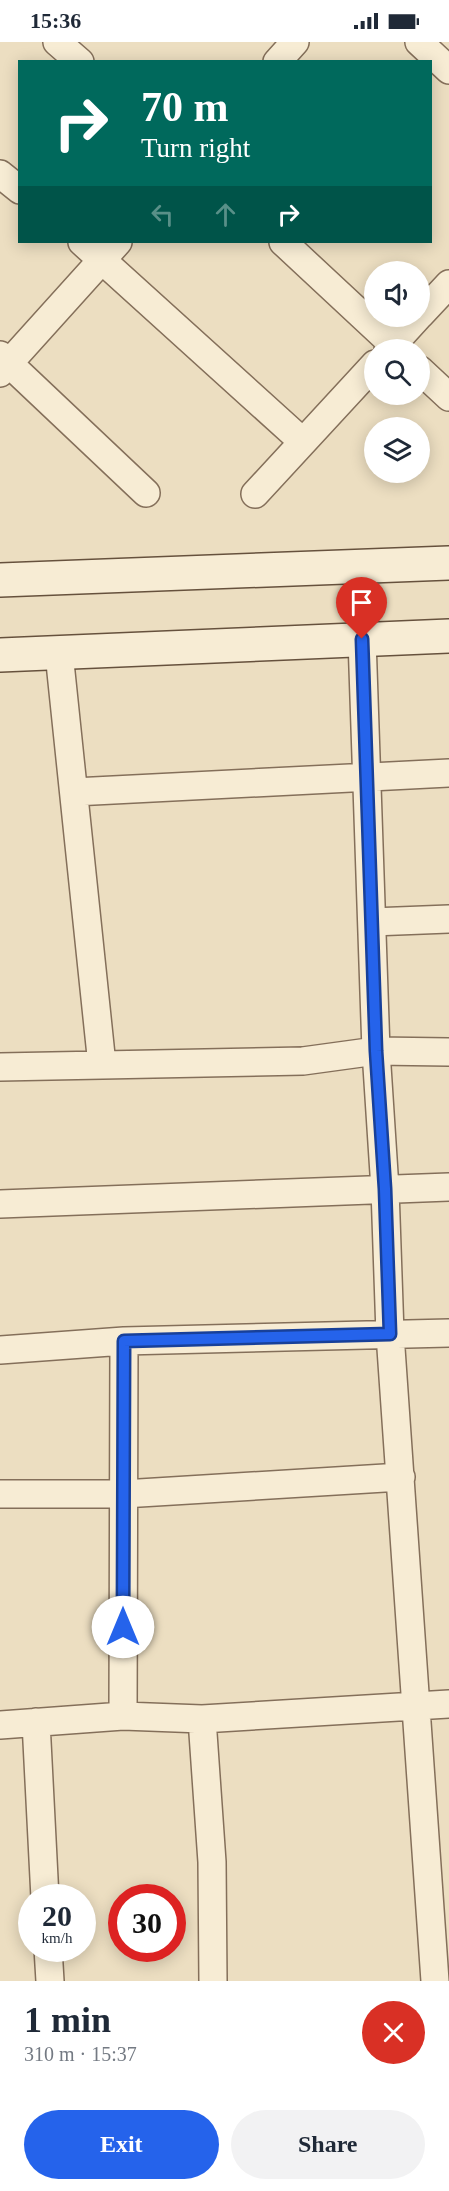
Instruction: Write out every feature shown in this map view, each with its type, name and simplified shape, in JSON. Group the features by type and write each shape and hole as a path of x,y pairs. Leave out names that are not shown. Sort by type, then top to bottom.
{"main road":[{"path":"0,580 449,563"},
{"path":"0,656 449,636"}],"street":[{"path":"57,42 78,60"},
{"path":"279,60 295,42"},
{"path":"419,42 449,70"},
{"path":"0,174 18,188"},
{"path":"86,243 110,250 303,442"},
{"path":"284,243 384,339"},
{"path":"110,250 3,363 146,493"},
{"path":"430,304 449,284"},
{"path":"400,339 410,327"},
{"path":"255,494 364,376"},
{"path":"430,379 449,397"},
{"path":"362,639 376,1051 385,1189 390,1334 435,1981"},
{"path":"59,653 102,1065"},
{"path":"74,792 449,773"},
{"path":"372,922 449,919"},
{"path":"0,1067 303,1061 376,1051 449,1052"},
{"path":"0,1204 449,1187"},
{"path":"0,1350 124,1341 449,1333"},
{"path":"123,1716 124,1341"},
{"path":"0,1494 123,1494 400,1477"},
{"path":"0,1725 123,1716 202,1719 449,1704"},
{"path":"202,1719 212,1862 213,1981"},
{"path":"36,1722 44,1884"},
{"path":"49,1962 50,1981"}],"route":[{"path":"123,1627 124,1341 390,1334 385,1189 376,1051 362,639"}]}
